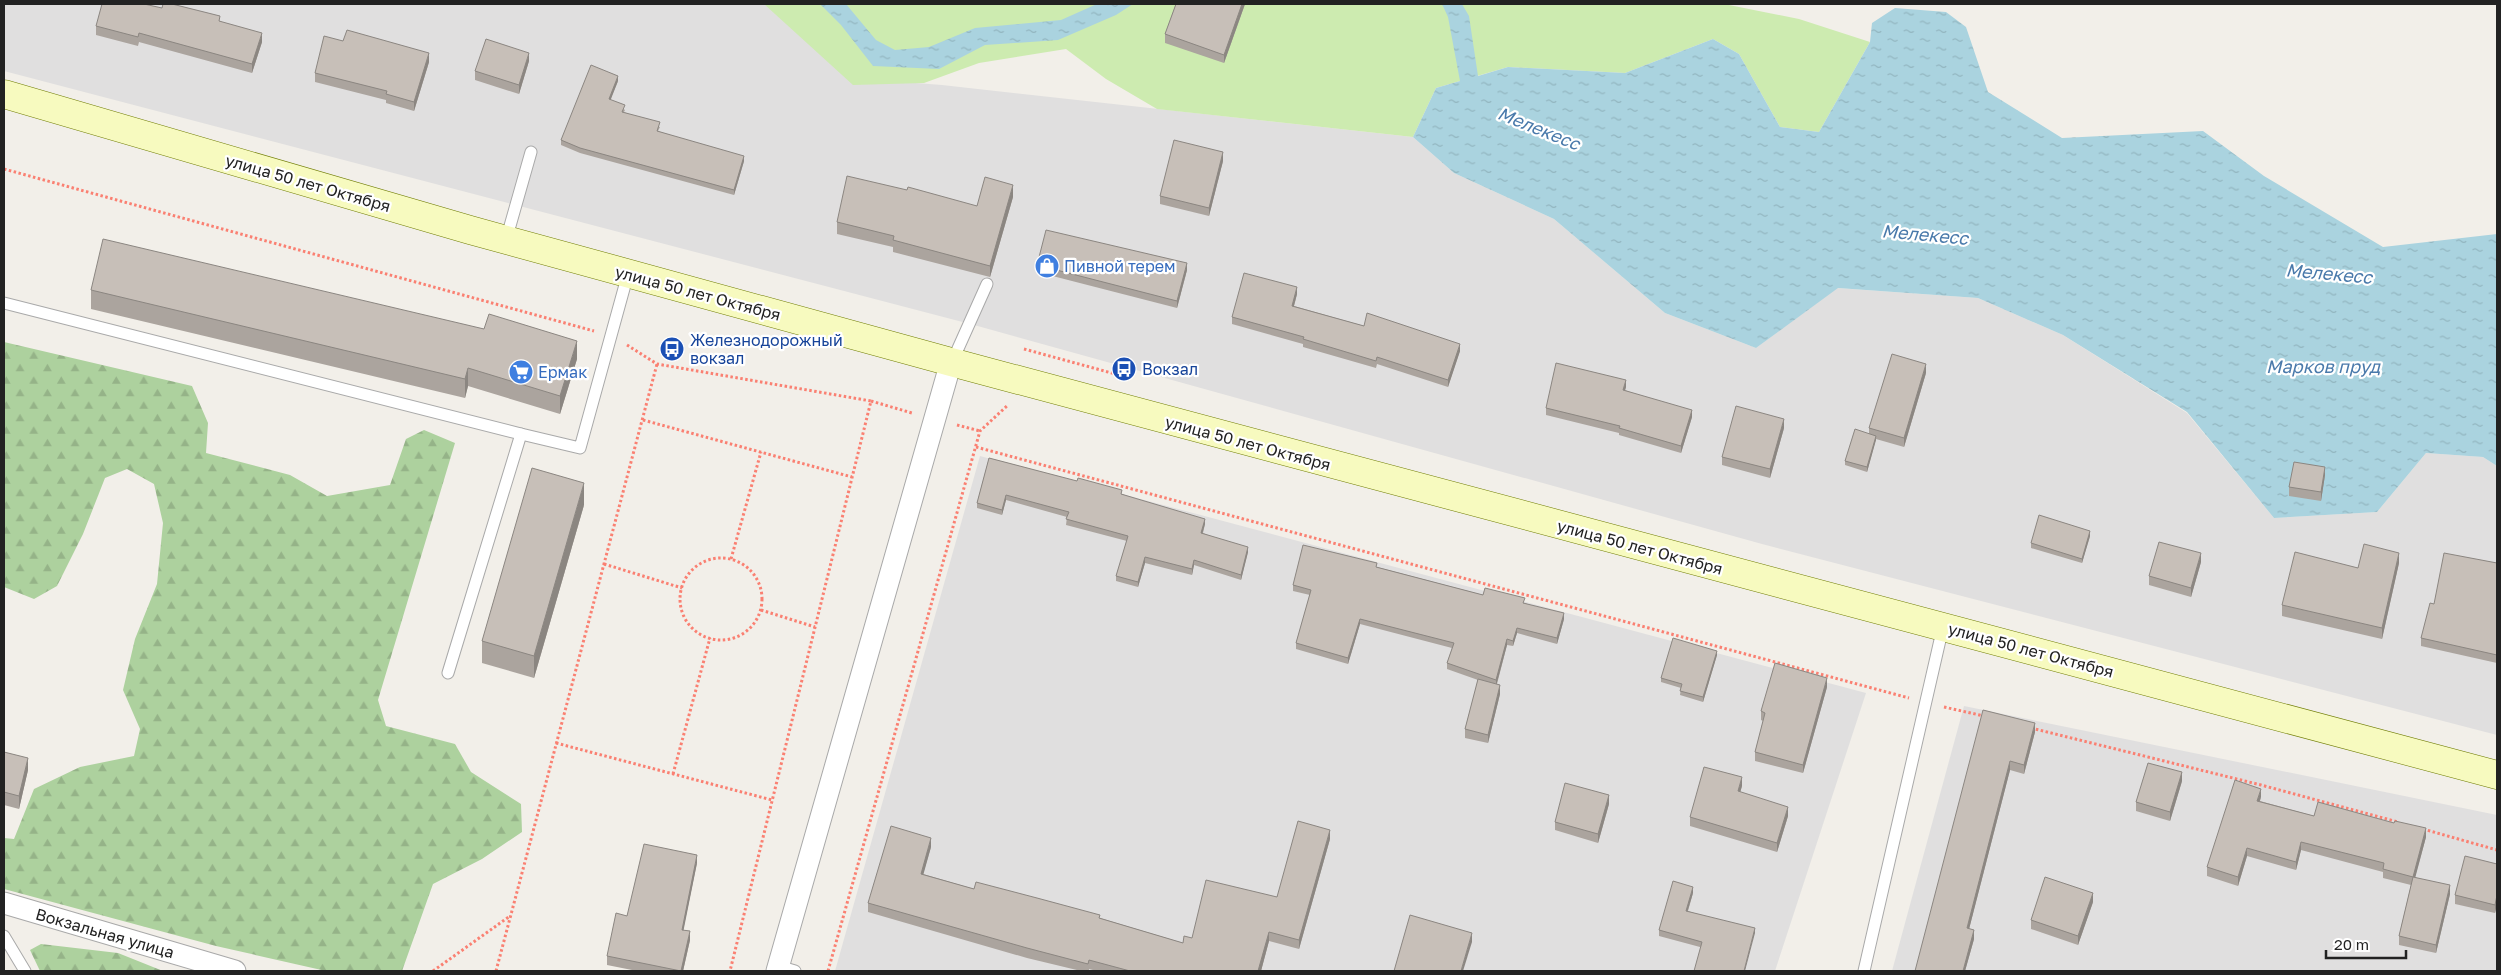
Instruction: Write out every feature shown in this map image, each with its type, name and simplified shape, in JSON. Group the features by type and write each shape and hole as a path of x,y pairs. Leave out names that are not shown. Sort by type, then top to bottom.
{"main road":[{"name":"улица 50 лет Октября","path":"4,94 628,274 1360,473 2497,775"}],"street":[{"path":"783,970 951,362"},
{"name":"Вокзальная улица","path":"4,903 235,971"}],"lane":[{"path":"506,240 531,152"},
{"path":"4,304 580,448 628,274"},
{"path":"951,362 987,284"},
{"path":"448,672 521,434"},
{"path":"1864,971 1943,627"},
{"path":"4,936 25,971"}],"path":[{"path":"1024,349 1130,378"},
{"path":"496,971 657,364"},
{"path":"828,971 980,431 1009,404"},
{"path":"643,420 852,477"},
{"path":"976,447 1993,719"},
{"path":"731,559 761,452"},
{"path":"718,558 731,559 744,564 754,574 761,586 763,600 752,626 741,635 728,639 710,638 702,635 692,627 684,616 680,604 682,588 685,578 694,568 705,561 718,558"},
{"path":"604,564 682,588"},
{"path":"760,610 815,627"},
{"path":"673,774 710,638"},
{"path":"2021,726 2261,785 2403,824"},
{"path":"556,744 772,800"},
{"path":"2422,829 2497,850"},
{"path":"433,971 511,915"}],"shaded area":[{"path":"4,4 798,4 864,79 942,85 1413,137 1454,173 1554,219 1665,313 1756,348 1837,288 1978,298 2063,335 2187,413 2274,518 2377,512 2426,453 2483,457 2497,466 2497,735 1762,544 974,325 4,71"},
{"path":"980,456 1866,693 1775,971 835,971"},
{"path":"1964,706 2497,815 2497,971 1892,971"}],"green space":[{"path":"764,4 1724,4 1799,19 1870,42 1819,132 1780,127 1739,54 1713,39 1625,73 1508,67 1436,88 1413,137 1157,109 1106,79 1066,49 979,63 924,83 853,85"},
{"path":"4,342 192,386 208,423 206,453 290,475 327,496 390,485 406,439 424,430 455,443 378,700 386,726 455,744 471,772 521,804 522,832 482,859 433,884 402,971 326,971 216,946 4,889 4,838 14,839 34,789 80,767 134,756 140,729 123,690 135,639 157,584 163,523 154,484 127,469 105,478 83,534 57,586 34,599 4,587"},
{"path":"41,944 118,953 163,971 40,971 30,950"}],"water":[{"path":"820,4 846,4 876,40 895,50 929,47 975,28 1061,20 1097,4 1133,4 1116,15 1058,40 985,45 939,69 873,66 841,25"},
{"name":"Марков пруд","path":"1442,4 1462,4 1469,16 1478,76 1508,67 1625,73 1713,39 1739,54 1780,127 1819,132 1870,42 1872,23 1895,8 1946,12 1966,27 1988,92 2062,138 2203,131 2264,176 2383,247 2497,234 2497,466 2483,457 2426,453 2377,512 2274,518 2187,412 2063,335 1978,298 1838,288 1756,348 1665,313 1554,219 1454,173 1413,137 1436,88 1460,81 1448,17"}],"building":[{"path":"102,4 144,4 162,8 163,4 172,4 220,16 219,21 262,33 252,64 139,33 138,37 96,26"},
{"path":"1176,4 1242,4 1224,55 1165,34"},
{"path":"347,30 429,53 414,102 386,94 387,91 315,73 324,36 343,41"},
{"path":"486,39 529,53 519,85 475,71"},
{"path":"591,65 618,76 609,99 625,105 622,112 660,122 657,131 744,156 734,190 580,148 561,140"},
{"path":"1174,140 1223,152 1209,208 1160,196"},
{"path":"847,176 907,190 908,187 977,206 985,177 1013,185 990,266 893,240 894,236 837,222"},
{"path":"1046,230 1187,263 1177,301 1037,265"},
{"path":"103,239 484,329 489,314 577,341 560,396 468,368 465,379 91,290"},
{"path":"1244,273 1297,287 1292,306 1364,326 1367,313 1460,344 1448,380 1377,357 1376,361 1303,339 1304,337 1232,317"},
{"path":"1892,354 1926,364 1904,438 1869,428"},
{"path":"1556,363 1626,380 1623,390 1692,410 1681,446 1619,428 1620,426 1546,408"},
{"path":"1736,406 1784,419 1770,469 1722,457"},
{"path":"1855,429 1876,436 1867,467 1845,461"},
{"path":"989,458 1077,481 1078,478 1122,490 1121,494 1205,519 1201,533 1248,547 1241,575 1194,560 1192,569 1145,557 1138,582 1116,576 1128,536 1066,519 1069,512 1006,495 1002,510 977,503"},
{"path":"2294,462 2325,467 2321,492 2289,487"},
{"path":"532,468 584,483 534,656 482,641"},
{"path":"2039,515 2090,531 2082,559 2031,543"},
{"path":"2159,542 2201,553 2191,588 2149,576"},
{"path":"2364,544 2399,553 2382,628 2282,605 2295,552 2358,568"},
{"path":"1303,545 1377,563 1376,567 1483,595 1485,588 1525,598 1523,603 1564,613 1557,638 1517,628 1513,641 1507,639 1496,680 1447,663 1454,643 1360,619 1348,658 1296,643 1311,590 1293,585"},
{"path":"2444,553 2497,563 2497,655 2421,638 2430,603 2434,604"},
{"path":"1673,638 1717,651 1703,697 1680,691 1682,684 1661,678"},
{"path":"1775,663 1827,678 1803,765 1755,752 1765,713 1761,711"},
{"path":"1478,679 1500,685 1488,735 1465,729"},
{"path":"1983,710 2035,723 2024,765 2010,761 1967,928 1974,930 1963,971 1915,971"},
{"path":"4,752 28,758 19,796 4,792"},
{"path":"2148,763 2182,772 2170,812 2136,802"},
{"path":"1704,767 1742,777 1738,791 1788,807 1777,843 1690,817"},
{"path":"2235,780 2261,789 2257,801 2314,816 2318,802 2394,823 2395,821 2426,828 2413,877 2383,869 2384,863 2301,842 2296,862 2247,848 2238,877 2207,867"},
{"path":"1565,783 1609,795 1598,834 1555,822"},
{"path":"1298,821 1330,830 1299,940 1269,932 1258,971 1130,971 1089,960 1088,964 868,903 891,826 931,838 921,874 974,889 976,882 1037,898 1100,915 1099,918 1183,943 1184,936 1192,938 1206,880 1277,897"},
{"path":"644,844 697,855 682,930 690,931 681,971 607,956 616,913 627,916"},
{"path":"2465,856 2497,864 2497,895 2495,905 2455,895"},
{"path":"2045,877 2093,893 2078,936 2031,920"},
{"path":"2413,877 2450,885 2436,945 2399,936"},
{"path":"1673,881 1693,887 1686,911 1755,928 1744,971 1694,971 1702,942 1659,930"},
{"path":"1410,915 1472,933 1461,971 1394,971"}],"place":[{"name":"Пивной терем","path":"1047,266"},
{"name":"Железнодорожный вокзал","path":"672,349"},
{"name":"Вокзал","path":"1124,369"},
{"name":"Ермак","path":"521,372"}],"water label":[{"name":"Мелекесс","path":"1539,128"},
{"name":"Мелекесс","path":"1925,234"},
{"name":"Мелекесс","path":"2329,273"}]}
